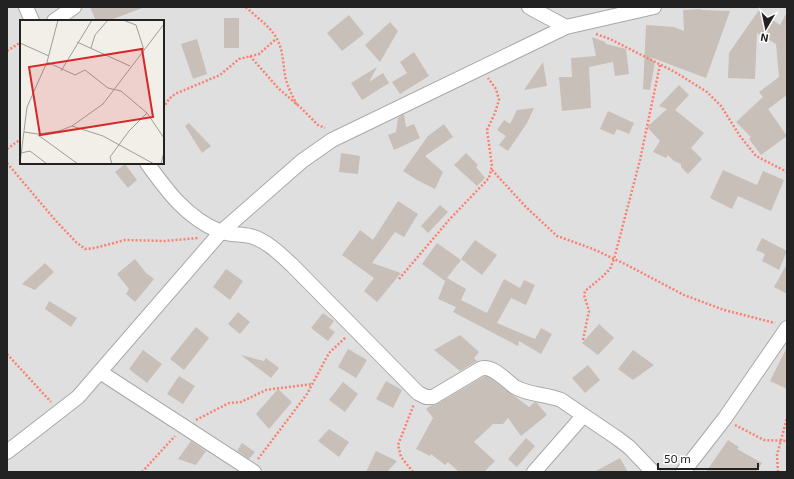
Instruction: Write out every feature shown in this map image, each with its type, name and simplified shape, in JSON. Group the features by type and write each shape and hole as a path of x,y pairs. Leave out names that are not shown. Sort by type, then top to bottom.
{"street":[{"path":"26,7 32,20"},
{"path":"55,20 74,7"},
{"path":"529,7 566,27"},
{"path":"7,452 78,396 218,234 302,161 328,143 566,27 654,7"},
{"path":"148,164 166,189 189,213 218,234 251,236 274,249 292,265 418,393 426,397 433,397 480,369 487,368 517,388 561,400 629,447 653,472"},
{"path":"683,472 725,418 784,326"},
{"path":"100,372 252,471"},
{"path":"534,472 583,416"}],"path":[{"path":"246,7 270,29 276,39 282,53 289,89 298,106"},
{"path":"592,33 610,40 660,65 691,81 707,92 721,106 740,136 756,156 787,172"},
{"path":"164,106 169,99 175,94 220,75 239,59 260,54 276,39"},
{"path":"7,51 20,43"},
{"path":"250,56 278,88 322,128 344,134"},
{"path":"583,340 589,311 584,295 585,291 610,269 614,259 640,160 660,65"},
{"path":"399,279 449,220 485,184 489,178 492,170 487,130 499,100 496,89 480,68"},
{"path":"7,149 20,141"},
{"path":"7,163 56,221 76,242 85,249 95,248 125,240 165,240 218,234"},
{"path":"492,170 526,207 557,236 577,242 614,259 691,298 724,310 784,326"},
{"path":"252,471 301,402 329,353 355,329"},
{"path":"7,354 60,411"},
{"path":"142,472 184,426 229,403 240,402 266,390 312,384"},
{"path":"413,472 400,457 398,445 418,393"},
{"path":"725,418 741,429 764,440 787,441"},
{"path":"778,472 777,455 787,418"}],"shaded area":[{"path":"7,7 787,7 787,472 7,472"}],"building":[{"path":"90,7 142,7 111,20 96,20"},
{"path":"701,9 730,11 706,78 650,57 655,62 650,90 643,89 646,25 674,27 684,31 683,10"},
{"path":"759,10 780,25 787,12 787,95 768,109 787,136 761,155 749,139 751,137 736,122 763,97 759,92 779,77 776,44 757,33 755,79 728,78 729,53"},
{"path":"349,15 364,34 342,51 327,33"},
{"path":"224,18 239,18 239,48 224,48"},
{"path":"390,22 398,31 380,62 365,45"},
{"path":"592,37 605,42 606,44 626,49 629,74 615,76 613,62 589,67 591,108 562,111 559,77 572,77 571,58 596,56"},
{"path":"197,39 207,74 193,79 181,44"},
{"path":"414,52 429,76 400,94 392,82 407,73 400,62"},
{"path":"543,62 547,86 524,90"},
{"path":"377,67 369,82 383,73 389,83 362,100 351,83"},
{"path":"679,85 689,95 675,110 704,133 691,148 702,159 688,174 681,167 681,164 674,161 668,155 666,158 653,152 660,141 647,127 667,109 659,106"},
{"path":"534,108 527,123 508,151 499,145 506,136 497,130 504,120 510,124 517,110"},
{"path":"608,111 634,123 629,134 617,129 614,135 600,129"},
{"path":"404,114 406,127 414,124 420,138 394,150 388,135 396,132 398,118"},
{"path":"189,123 211,146 202,153 185,126"},
{"path":"444,124 453,137 425,156 443,172 435,189 403,171 428,136"},
{"path":"341,153 360,156 358,174 339,172"},
{"path":"466,153 478,165 476,167 485,178 477,186 454,165"},
{"path":"125,164 137,180 128,188 115,172"},
{"path":"723,170 757,185 763,171 784,180 771,211 738,196 732,209 710,198"},
{"path":"398,201 418,214 404,237 395,232 372,263 401,273 377,302 364,291 374,278 342,255 360,230 373,240"},
{"path":"440,205 448,212 428,233 421,226"},
{"path":"762,238 787,251 779,270 762,261 765,254 756,250"},
{"path":"475,240 497,255 482,275 461,259"},
{"path":"437,243 461,260 447,278 466,289 461,300 487,313 504,279 520,288 524,280 535,285 526,305 511,298 497,323 535,339 541,328 552,334 541,354 519,341 518,346 453,312 456,307 438,299 446,279 445,281 422,264"},
{"path":"135,259 146,273 154,279 135,302 126,294 129,289 117,274"},
{"path":"45,263 54,272 35,290 22,284"},
{"path":"787,264 787,294 774,287"},
{"path":"226,269 243,281 230,300 213,287"},
{"path":"49,301 77,318 71,327 45,309"},
{"path":"238,312 250,322 240,334 228,324"},
{"path":"323,313 334,321 329,328 335,332 328,341 311,328"},
{"path":"599,324 614,338 598,355 582,343"},
{"path":"196,327 209,338 184,370 170,359"},
{"path":"460,335 479,352 474,358 477,361 460,371 434,350"},
{"path":"787,347 787,389 770,381"},
{"path":"348,349 367,360 356,378 338,367"},
{"path":"143,350 162,364 147,383 129,369"},
{"path":"633,350 654,365 633,380 618,369"},
{"path":"241,355 264,361 266,358 279,368 271,378"},
{"path":"588,365 600,380 585,393 572,378"},
{"path":"179,376 195,386 183,404 167,394"},
{"path":"483,377 493,380 529,407 535,402 537,403 547,415 521,436 508,418 503,424 493,424 474,442 495,461 484,472 459,472 448,462 445,465 431,454 430,456 416,449 433,418 426,409"},
{"path":"386,381 402,390 393,408 376,399"},
{"path":"343,382 358,394 345,412 329,400"},
{"path":"278,389 292,402 269,429 256,414"},
{"path":"329,429 349,442 339,457 318,441"},
{"path":"526,438 535,446 517,467 508,459"},
{"path":"728,440 739,447 737,449 762,463 756,472 706,472"},
{"path":"191,441 206,451 196,465 178,459"},
{"path":"242,443 255,452 249,459 237,451"},
{"path":"376,451 397,461 387,472 366,472"},
{"path":"620,458 628,472 594,472"}]}
